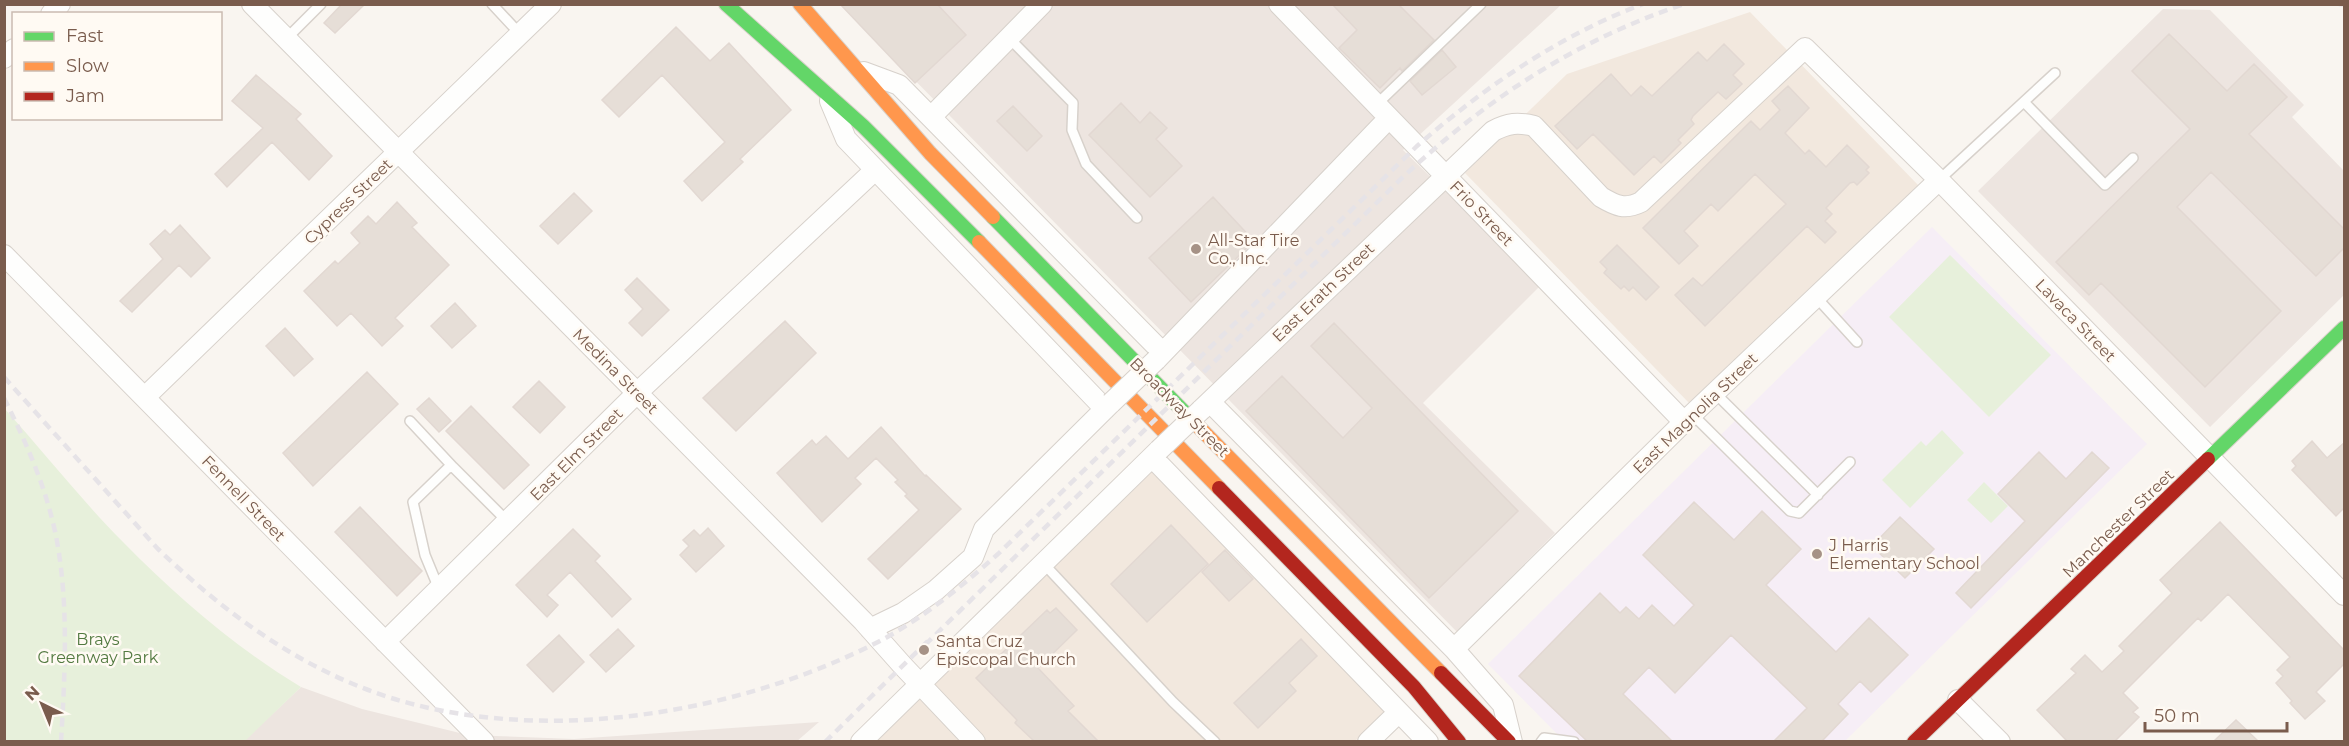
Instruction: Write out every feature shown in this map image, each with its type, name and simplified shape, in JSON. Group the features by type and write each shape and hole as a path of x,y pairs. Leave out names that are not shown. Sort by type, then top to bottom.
{"main road":[{"name":"Broadway Street","path":"726,4 827,93 910,172 1414,687 1459,741"},
{"name":"Broadway Street","path":"800,4 930,153 1510,741"},
{"name":"Manchester Street","path":"1914,741 2344,328"}],"street":[{"name":"Medina Street","path":"252,4 638,392 870,629 975,741"},
{"name":"Cypress Street","path":"145,397 551,4"},
{"name":"Frio Street","path":"1279,4 1382,112 1689,418"},
{"path":"932,116 1040,5"},
{"name":"East Erath Street","path":"861,741 1205,406 1493,131 1505,124 1519,122 1534,126 1601,197 1615,205 1629,208 1641,202 1805,48"},
{"name":"Lavaca Street","path":"1805,48 1939,180 2344,595"},
{"name":"Broadway Street","path":"855,69 899,85 932,116 1160,357"},
{"name":"Broadway Street","path":"827,93 846,139 874,171 1108,406"},
{"path":"870,629 903,613 973,557 984,530 1160,357 1382,112"},
{"name":"East Elm Street","path":"385,642 638,392 874,171"},
{"name":"East Magnolia Street","path":"1454,649 1689,418 1939,180"},
{"name":"Fennell Street","path":"4,255 484,741"},
{"name":"Broadway Street","path":"1205,406 1454,649 1503,705 1510,741"},
{"path":"1156,454 1428,741"},
{"path":"1958,700 2000,741"},
{"path":"1368,741 1399,712"}],"lane":[{"path":"286,39 321,4"},
{"path":"492,4 520,34"},
{"path":"1382,112 1480,4"},
{"path":"1009,38 1073,103 1072,130 1086,164 1137,218"},
{"path":"1939,180 2055,73"},
{"path":"2024,102 2105,185 2133,158"},
{"path":"1816,297 1857,342"},
{"path":"1715,393 1818,495"},
{"path":"1689,418 1790,512 1799,513 1850,462"},
{"path":"411,421 507,521"},
{"path":"439,589 425,555 412,502 448,468 453,467"},
{"path":"1044,564 1173,702 1215,741"},
{"path":"1541,741 1545,738 1574,741"}],"shaded area":[{"path":"841,5 1561,5 1403,150 1541,285 1423,403 1555,533 1457,632"},
{"path":"2163,9 2210,10 2304,105 2292,117 2344,171 2344,295 2210,427 1978,191"},
{"path":"1750,12 1918,185 1691,405 1465,173 1567,74"},
{"name":"J Harris Elementary School","path":"1932,227 2147,444 1845,741 1564,741 1488,664"},
{"path":"1154,465 1387,711 1355,741 872,742"},
{"path":"301,687 362,709 468,735 574,739 819,722 796,742 94,742 264,722"}],"green space":[{"path":"1950,255 2051,355 1989,417 1889,317"},
{"name":"Brays Greenway Park","path":"4,408 92,510 164,582 230,638 301,687 245,741 5,741"},
{"path":"1942,430 1964,453 1910,508 1882,480 1921,441 1926,446"},
{"path":"1984,482 2008,506 1991,523 1967,500"}],"building":[{"path":"342,4 365,4 335,33 324,23"},
{"path":"840,4 937,4 966,35 915,83"},
{"path":"1332,4 1398,4 1434,40 1402,71 1400,68 1380,88 1339,48 1357,30"},
{"path":"676,27 710,61 729,43 791,110 740,159 743,162 702,201 684,181 725,142 662,75 619,117 602,100"},
{"path":"2169,34 2227,91 2254,64 2287,97 2249,134 2344,229 2344,248 2316,276 2211,172 2177,207 2281,311 2205,387 2101,283 2089,295 2056,262 2190,129 2132,71"},
{"path":"1724,44 1744,64 1733,75 1742,84 1726,99 1718,92 1693,116 1691,120 1694,124 1678,140 1681,143 1661,163 1654,156 1634,175 1593,134 1577,149 1555,126 1611,74 1631,96 1641,86 1652,96 1698,52 1707,61"},
{"path":"1442,50 1456,67 1422,95 1410,81"},
{"path":"256,75 301,114 296,119 332,156 309,180 272,142 227,187 215,174 263,128 232,101"},
{"path":"1788,86 1809,108 1785,133 1805,154 1809,150 1826,167 1847,145 1869,167 1866,170 1869,173 1857,185 1854,182 1850,183 1826,208 1832,214 1825,221 1836,232 1825,243 1807,226 1705,326 1675,295 1693,278 1702,286 1786,204 1755,174 1718,211 1711,204 1684,231 1698,246 1679,264 1643,228 1751,121 1760,130 1780,110 1772,101"},
{"path":"1121,103 1140,123 1150,112 1167,128 1156,139 1182,166 1150,197 1089,135"},
{"path":"1013,106 1042,136 1027,151 997,121"},
{"path":"574,193 592,211 558,244 540,226"},
{"path":"1213,197 1254,241 1191,302 1149,258"},
{"path":"397,202 417,223 412,227 449,265 395,318 403,326 382,346 351,313 337,326 304,291 335,261 338,264 360,243 351,233 368,216 376,224"},
{"path":"180,225 210,258 191,277 179,265 132,312 120,301 163,259 150,244 165,230 170,235"},
{"path":"1617,245 1659,287 1646,300 1633,287 1629,291 1624,286 1621,289 1604,273 1607,269 1600,262"},
{"path":"637,278 669,310 642,336 629,323 643,309 625,290"},
{"path":"455,303 476,326 452,348 431,326"},
{"path":"785,321 816,353 736,431 703,398"},
{"path":"1334,323 1518,511 1429,598 1246,411 1282,376 1343,438 1372,408 1311,346"},
{"path":"285,328 313,359 294,376 266,346"},
{"path":"367,372 398,404 313,486 283,453"},
{"path":"539,381 565,407 540,433 513,407"},
{"path":"429,398 451,421 439,432 417,409"},
{"path":"471,406 529,465 504,489 446,431"},
{"path":"881,427 925,476 961,509 888,579 868,559 919,510 895,482 898,480 876,458 855,478 861,484 822,522 777,473 812,440 816,445 826,436 848,459"},
{"path":"2312,441 2327,458 2344,443 2344,508 2336,516 2292,470 2296,466 2292,461"},
{"path":"2039,452 2066,479 2092,452 2109,468 1971,608 1956,593 2025,521 1998,494"},
{"path":"1694,502 1734,540 1762,511 1801,549 1766,585 1836,652 1869,618 1908,655 1871,692 1860,681 1838,704 1848,714 1822,741 1774,741 1807,708 1731,635 1675,693 1649,667 1623,694 1672,741 1587,741 1519,676 1600,593 1620,613 1626,607 1639,619 1652,605 1674,626 1694,605 1643,555"},
{"path":"360,507 422,571 397,596 335,532"},
{"path":"1900,517 1934,549 1905,578 1872,546"},
{"path":"2220,522 2344,650 2344,664 2316,692 2325,701 2305,719 2290,703 2292,701 2276,683 2283,676 2277,670 2290,657 2228,594 2201,621 2198,618 2123,693 2138,708 2133,712 2139,717 2115,741 2067,741 2037,710 2076,673 2071,669 2085,655 2102,672 2124,651 2119,646 2172,593 2160,580"},
{"path":"1171,525 1208,564 1147,622 1111,584"},
{"path":"708,528 724,546 696,572 680,555 689,546 683,540 694,530 700,536"},
{"path":"573,529 600,556 595,561 631,599 612,617 570,572 547,595 558,605 547,617 516,585"},
{"path":"1225,550 1253,579 1229,601 1202,572"},
{"path":"1056,608 1077,630 1038,668 1074,706 1068,711 1098,741 1034,741 976,678 1047,610 1050,613"},
{"path":"618,629 634,646 606,672 590,655"},
{"path":"559,635 584,662 553,692 527,665"},
{"path":"1301,639 1317,656 1289,683 1296,691 1258,728 1234,703"},
{"path":"2236,720 2258,741 2214,741"}],"railway":[{"path":"4,377 158,549 183,573 265,636 324,671 388,697 447,712 509,719 573,720 637,715 701,704 763,688 822,667 878,642 941,602 998,554 1417,146 1469,103 1552,47 1581,31 1643,4"},
{"path":"925,645 1404,176 1436,148 1501,97 1570,54 1644,19 1684,4"},
{"path":"2339,4 2344,5"},
{"path":"4,398 34,465 47,500 56,536 64,612 65,664 61,742"},
{"path":"825,742 930,639"}],"traffic: fast":[{"path":"726,4 863,126 979,242"},
{"path":"993,217 1192,420"},
{"path":"2208,459 2344,328"}],"traffic: slow":[{"path":"800,4 930,153 993,217"},
{"path":"979,242 1219,488"},
{"path":"1192,420 1441,673"}],"traffic: jam":[{"path":"1914,742 2208,459"},
{"path":"1219,488 1414,687 1459,742"},
{"path":"1441,673 1509,742"}],"place":[{"name":"All-Star Tire Co., Inc.","path":"1196,249"},
{"name":"J Harris Elementary School","path":"1817,554"},
{"name":"Santa Cruz Episcopal Church","path":"924,650"}]}
